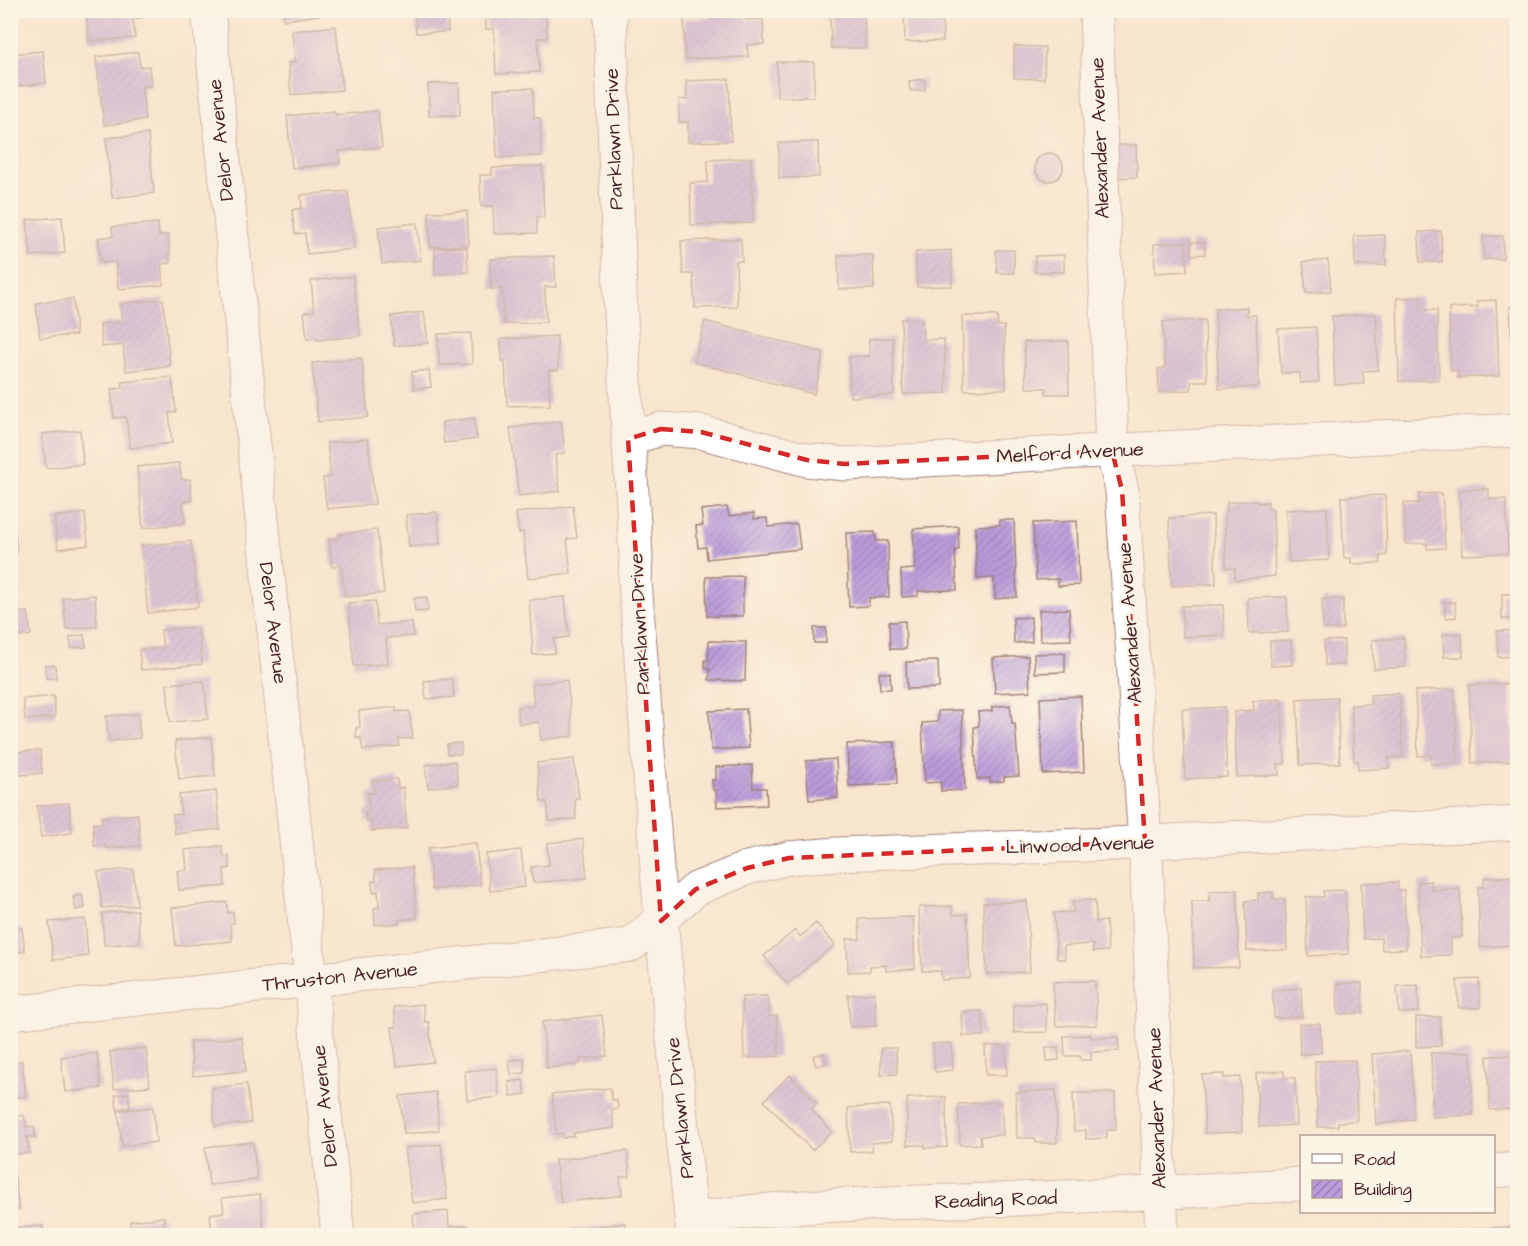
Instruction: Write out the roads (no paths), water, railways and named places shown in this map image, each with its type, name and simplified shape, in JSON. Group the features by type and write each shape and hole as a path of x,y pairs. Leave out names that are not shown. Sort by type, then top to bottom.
{"street":[{"name":"Delor Avenue","path":"207,10 338,1236"},
{"name":"Parklawn Drive","path":"610,10 621,317 636,556 635,581 660,921 692,1228"},
{"name":"Alexander Avenue","path":"1096,10 1112,451 1122,490 1145,842 1162,1236"},
{"name":"Melford Avenue","path":"628,439 661,429 701,432 807,460 845,464 1518,430"},
{"name":"Linwood Avenue","path":"660,921 696,889 747,868 789,858 1518,823"},
{"name":"Thruston Avenue","path":"10,1013 631,945 660,921"},
{"path":"1495,1171 1518,1169"},
{"name":"Reading Road","path":"692,1228 766,1209 1161,1193 1300,1184"}]}
